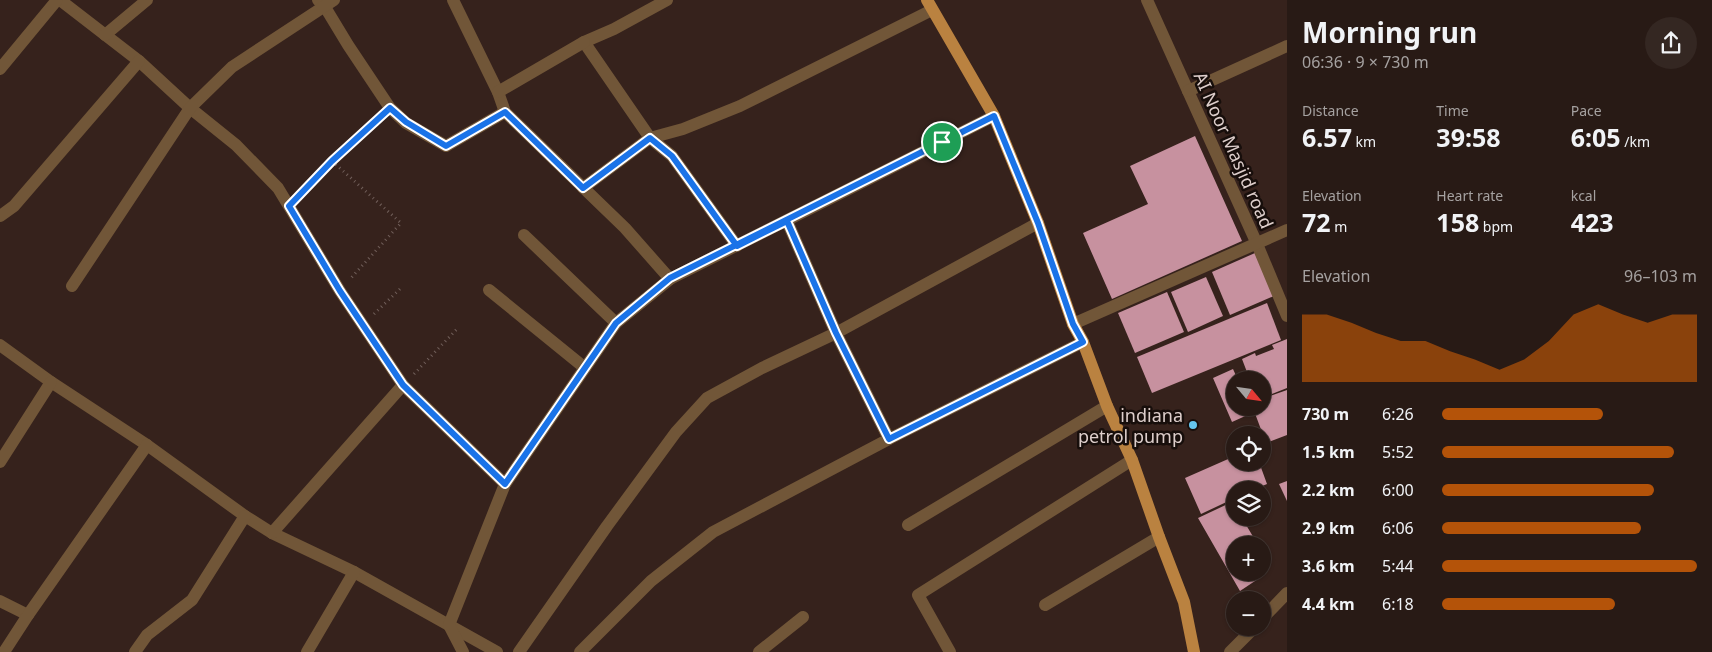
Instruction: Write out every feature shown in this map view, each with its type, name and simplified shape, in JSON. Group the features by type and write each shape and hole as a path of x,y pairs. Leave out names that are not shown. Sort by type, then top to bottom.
{"main road":[{"path":"929,5 994,116 1038,223 1073,324 1083,342 1107,406 1132,460 1184,602 1194,652"}],"street":[{"path":"0,68 58,0 139,61 190,108 236,145 278,188 340,291 403,385 505,484"},
{"path":"105,35 147,0"},
{"path":"452,0 498,92 505,112 626,228 670,278"},
{"path":"498,92 584,42 614,29 667,0"},
{"name":"AI Noor Masjid road","path":"1147,0 1257,244 1287,316"},
{"path":"72,286 190,108 232,67 326,2 348,45 390,108 406,122 446,146 505,112"},
{"path":"583,188 650,138 683,129 740,106 929,5"},
{"path":"584,42 650,138 672,156 737,246"},
{"path":"1188,91 1287,46"},
{"path":"0,216 14,206 139,61"},
{"path":"463,652 449,625 505,484 616,323 670,278 994,116"},
{"path":"787,221 836,333 889,439"},
{"path":"519,652 606,526 670,440 707,398 762,368 836,333 1038,223"},
{"path":"1073,324 1287,230"},
{"path":"524,235 616,323"},
{"path":"489,290 585,368"},
{"path":"580,652 651,581 713,532 889,439 1083,342"},
{"path":"0,345 272,533 354,572 497,652"},
{"path":"0,462 51,382"},
{"path":"272,533 403,385"},
{"path":"908,525 1107,406"},
{"path":"7,651 28,615 147,445"},
{"path":"950,652 918,594 1132,460"},
{"path":"135,652 146,635 192,600 245,516"},
{"path":"1045,605 1159,537"},
{"path":"307,652 354,572"},
{"path":"1271,609 1287,593"},
{"path":"0,601 28,615"},
{"path":"759,652 803,617"},
{"path":"1230,652 1246,636"}],"path":[{"path":"289,206 332,161 390,108"},
{"path":"332,161 401,223 340,291"},
{"path":"363,325 401,288"},
{"path":"403,385 456,329"}],"building":[{"path":"1195,136 1242,241 1112,299 1083,233 1148,204 1130,166"},
{"path":"1255,253 1274,296 1230,315 1212,272"},
{"path":"1206,277 1223,316 1188,332 1171,292"},
{"path":"1167,292 1184,332 1135,353 1118,313"},
{"path":"1267,303 1281,340 1152,393 1137,357"},
{"path":"1287,339 1287,388 1271,394 1271,371 1247,371 1242,359 1255,353 1256,356 1274,349 1272,345"},
{"path":"1226,372 1226,408 1213,378"},
{"path":"1287,390 1287,435 1271,441 1271,426 1260,426 1256,416 1271,416 1271,396"},
{"path":"1229,416 1245,416 1232,422"},
{"path":"1226,460 1226,471 1262,471 1266,481 1226,481 1226,502 1201,514 1185,478"},
{"path":"1287,481 1287,501 1279,484"},
{"path":"1226,505 1226,526 1247,526 1253,536 1226,536 1226,567 1198,518"},
{"path":"1234,581 1255,581 1240,591"}],"place":[{"name":"indiana petrol pump","path":"1193,425"}],"route":[{"path":"942,142 787,221 670,278 616,323 505,484 403,385 340,291 289,206 332,161 390,108 406,122 446,146 505,112 583,188 650,138 672,156 737,246 787,221 836,333 889,439 1083,342 1073,324 1038,223 994,116 942,142"}]}
